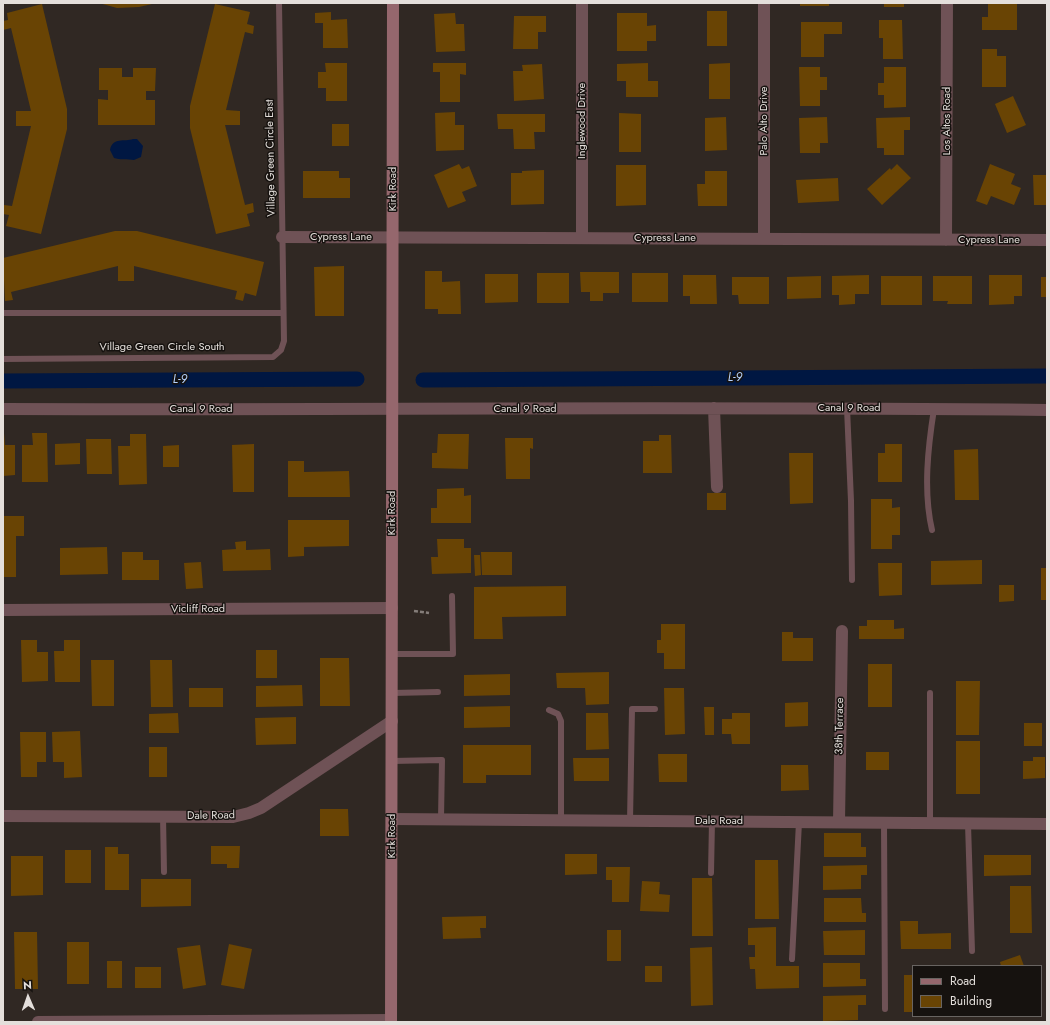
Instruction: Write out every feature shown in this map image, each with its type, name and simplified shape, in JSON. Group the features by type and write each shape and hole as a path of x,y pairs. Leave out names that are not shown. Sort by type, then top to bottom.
{"street":[{"name":"Kirk Road","path":"391,1021 393,3"},
{"name":"Inglewood Drive","path":"582,3 582,238"},
{"name":"Palo Alto Drive","path":"764,3 764,239"},
{"name":"Los Altos Road","path":"946,240 947,3"},
{"name":"Cypress Lane","path":"282,237 1047,240"},
{"name":"Canal 9 Road","path":"3,408 392,410 847,408 1047,410"},
{"path":"714,408 717,487"},
{"name":"Vicliff Road","path":"3,610 392,608"},
{"name":"38th Terrace","path":"839,822 842,631"},
{"name":"Dale Road","path":"3,816 232,817 249,813 261,808 392,721"},
{"name":"Dale Road","path":"392,819 1047,824"},
{"path":"38,1022 391,1021"}],"lane":[{"name":"Village Green Circle East","path":"279,3 283,313"},
{"path":"3,313 283,313"},
{"name":"Village Green Circle South","path":"3,358 273,357 281,350 284,341 283,313"},
{"path":"847,408 851,501 852,580"},
{"path":"932,530 928,499 928,454 934,409"},
{"path":"392,654 453,654 452,596"},
{"path":"392,694 438,692"},
{"path":"930,693 930,823"},
{"path":"630,821 632,710 655,709"},
{"path":"549,710 558,714 561,721 561,820"},
{"path":"392,761 442,760 441,819"},
{"path":"163,816 164,872"},
{"path":"711,873 712,821"},
{"path":"792,959 799,822"},
{"path":"884,823 885,1009"},
{"path":"968,824 972,951"}],"path":[{"path":"414,611 429,612"}],"water":[{"path":"137,139 143,146 141,157 134,160 114,158 110,150 113,143"}],"building":[{"path":"99,3 152,4 139,7 117,8"},
{"path":"800,3 829,3 829,6 800,6"},
{"path":"884,3 904,3 904,7 884,7"},
{"path":"988,3 1017,3 1017,30 982,30 982,17 988,17"},
{"path":"42,4 67,109 67,129 41,234 6,226 9,215 3,214 4,205 12,206 31,126 16,126 16,111 31,111 11,28 3,30 3,21 8,20 7,13"},
{"path":"215,4 250,12 247,24 254,26 253,34 245,32 226,110 240,111 240,125 225,125 245,205 253,203 254,212 247,214 250,226 216,234 190,128 190,106"},
{"path":"707,11 727,11 727,46 707,46"},
{"path":"331,12 331,20 347,19 348,48 323,48 323,23 315,23 315,13"},
{"path":"455,13 456,24 464,24 465,51 436,52 434,14"},
{"path":"617,13 647,13 647,26 656,25 656,41 647,41 647,51 617,51"},
{"path":"514,16 546,16 546,32 538,32 538,49 513,49"},
{"path":"879,20 902,20 903,59 883,59 883,38 879,38"},
{"path":"801,22 842,22 842,34 824,34 824,57 801,57"},
{"path":"982,49 997,49 997,56 1006,56 1006,87 982,87"},
{"path":"325,63 347,63 347,101 326,101 326,88 318,88 318,72 326,72"},
{"path":"433,63 466,63 466,75 460,74 460,102 440,102 440,72 433,72"},
{"path":"648,63 648,81 658,81 658,97 626,97 626,81 617,81 617,64"},
{"path":"730,63 730,99 709,99 709,64"},
{"path":"542,64 544,99 514,101 513,71 523,71 522,65"},
{"path":"799,67 820,67 820,77 827,77 827,90 820,90 820,106 800,106"},
{"path":"884,67 906,67 906,107 884,108 884,95 878,95 878,83 884,83"},
{"path":"99,68 122,68 122,77 133,77 133,68 156,68 155,91 146,91 146,100 155,100 155,125 98,125 98,99 108,100 108,90 99,90"},
{"path":"1013,96 1026,125 1007,133 995,104"},
{"path":"455,112 455,125 464,125 464,150 436,151 435,113"},
{"path":"619,113 641,114 641,152 619,152"},
{"path":"497,114 545,114 545,132 534,132 535,149 514,149 513,129 498,129"},
{"path":"726,117 727,150 705,151 705,118"},
{"path":"827,117 828,143 820,143 820,153 800,153 799,118"},
{"path":"910,117 910,130 904,130 904,155 884,155 884,148 877,148 876,118"},
{"path":"332,124 349,124 349,146 332,146"},
{"path":"459,164 462,169 469,166 477,186 462,192 466,201 448,208 434,175"},
{"path":"897,164 911,178 882,205 867,189 890,168 891,170"},
{"path":"990,164 1015,174 1011,184 1021,188 1014,205 991,196 987,205 976,201"},
{"path":"616,165 646,165 646,205 616,206"},
{"path":"544,170 544,204 511,205 511,173"},
{"path":"303,171 339,171 339,178 350,178 350,198 303,198"},
{"path":"705,171 727,171 727,206 698,206 697,184 705,184"},
{"path":"1033,175 1047,175 1047,205 1034,205"},
{"path":"838,178 839,201 798,203 796,180"},
{"path":"115,231 137,231 264,262 256,296 245,293 243,301 235,299 237,291 134,266 134,281 118,281 118,266 11,292 13,300 5,301 3,258"},
{"path":"344,266 344,316 315,316 314,267"},
{"path":"425,271 442,271 442,282 460,281 461,314 438,314 438,309 425,309"},
{"path":"580,272 619,272 619,293 603,293 603,301 590,301 590,292 581,292"},
{"path":"537,273 569,273 569,303 537,303"},
{"path":"632,273 668,273 668,302 632,302"},
{"path":"485,274 518,274 518,302 485,303"},
{"path":"683,275 716,275 717,304 690,304 690,296 683,296"},
{"path":"869,275 869,294 855,294 855,304 839,305 839,295 832,295 832,276"},
{"path":"989,275 1022,275 1022,296 1014,296 1014,304 989,305"},
{"path":"821,276 821,298 787,299 787,277"},
{"path":"881,276 922,276 922,305 881,305"},
{"path":"933,276 972,276 972,304 947,304 948,301 933,301"},
{"path":"732,277 769,277 769,304 739,304 738,295 732,295"},
{"path":"1041,277 1047,277 1047,297 1041,297"},
{"path":"3,433 5,445 15,445 15,475 3,476"},
{"path":"32,433 47,433 48,482 22,482 22,445 33,445"},
{"path":"130,434 146,434 147,484 119,485 118,446 130,446"},
{"path":"438,434 469,434 468,469 432,468 432,453 437,453"},
{"path":"659,435 671,435 672,473 643,473 643,441 659,441"},
{"path":"505,438 533,438 533,449 530,448 530,479 506,479"},
{"path":"86,439 111,439 112,474 87,474"},
{"path":"80,443 80,464 55,465 55,444"},
{"path":"254,444 254,492 233,492 232,445"},
{"path":"885,444 902,444 902,482 878,482 878,453 885,453"},
{"path":"179,445 179,467 163,467 163,446"},
{"path":"978,449 979,500 955,500 954,450"},
{"path":"789,453 813,453 813,503 790,504"},
{"path":"288,461 304,461 304,472 349,471 350,497 288,497"},
{"path":"464,488 464,496 471,495 471,523 431,523 431,508 437,508 437,489"},
{"path":"707,493 726,493 726,510 707,510"},
{"path":"871,499 892,499 892,508 900,507 900,535 892,535 892,549 871,549"},
{"path":"3,516 24,516 24,536 16,536 16,577 3,577"},
{"path":"288,520 349,520 349,546 304,547 304,556 288,557"},
{"path":"437,539 464,539 464,548 471,548 471,573 432,574 431,557 438,557"},
{"path":"246,541 246,550 270,549 271,570 223,571 222,550 236,549 235,542"},
{"path":"107,547 108,574 60,575 60,548"},
{"path":"122,552 143,552 143,560 159,560 159,580 122,580"},
{"path":"481,552 512,552 512,575 482,575"},
{"path":"474,555 480,555 481,575 475,576"},
{"path":"982,560 982,584 931,585 931,561"},
{"path":"201,562 203,588 186,589 184,563"},
{"path":"878,563 902,563 902,595 879,596"},
{"path":"1041,568 1047,568 1047,600 1041,600"},
{"path":"999,585 1014,585 1014,601 999,602"},
{"path":"566,586 566,616 502,617 503,639 474,639 474,587"},
{"path":"867,620 894,620 894,629 904,628 904,639 859,639 859,626 867,626"},
{"path":"661,624 685,624 685,669 664,669 664,653 657,653 657,640 661,640"},
{"path":"782,632 793,632 793,638 813,638 813,661 782,661"},
{"path":"21,640 37,640 37,652 48,652 48,681 22,682"},
{"path":"64,640 80,640 80,682 55,682 54,651 64,651"},
{"path":"256,650 277,650 277,678 256,678"},
{"path":"320,658 349,658 350,706 320,706"},
{"path":"91,660 114,660 114,706 92,706"},
{"path":"150,660 172,660 173,707 151,707"},
{"path":"868,664 892,664 892,707 868,707"},
{"path":"609,672 609,704 586,705 585,688 557,688 556,673"},
{"path":"510,674 510,695 464,696 464,675"},
{"path":"956,681 980,681 979,735 956,735"},
{"path":"302,685 303,706 256,707 256,686"},
{"path":"189,688 223,688 223,707 189,707"},
{"path":"664,688 684,688 685,734 665,735"},
{"path":"808,702 808,726 785,727 785,703"},
{"path":"510,706 510,727 464,728 464,707"},
{"path":"704,707 714,707 714,735 705,735"},
{"path":"178,713 179,733 149,733 149,714"},
{"path":"586,713 608,713 609,749 586,750"},
{"path":"732,713 750,713 750,744 732,744 731,734 722,734 722,719 732,719"},
{"path":"296,717 296,744 256,745 255,718"},
{"path":"1024,723 1042,723 1042,746 1024,746"},
{"path":"80,731 82,777 64,778 64,762 53,762 52,732"},
{"path":"20,732 46,732 46,762 37,762 37,777 21,777"},
{"path":"956,741 980,741 980,794 956,794"},
{"path":"463,745 531,745 531,775 486,775 486,783 463,783"},
{"path":"149,747 167,747 167,777 149,777"},
{"path":"866,752 889,752 889,770 866,770"},
{"path":"658,754 687,754 687,782 659,782"},
{"path":"1033,757 1045,757 1045,778 1023,779 1023,761 1033,761"},
{"path":"573,758 609,758 609,781 574,781"},
{"path":"781,765 808,765 809,790 781,791"},
{"path":"320,809 348,809 349,836 320,836"},
{"path":"824,833 861,833 861,847 866,847 866,857 824,857"},
{"path":"211,846 240,846 239,868 227,868 227,864 211,864"},
{"path":"105,847 118,847 118,854 129,854 129,890 105,890"},
{"path":"65,850 91,850 91,883 65,883"},
{"path":"565,854 597,854 597,874 565,875"},
{"path":"984,855 1031,855 1031,875 984,876"},
{"path":"11,856 43,856 43,895 11,896"},
{"path":"755,860 778,860 779,919 755,919"},
{"path":"867,865 867,875 861,875 861,889 823,890 823,866"},
{"path":"606,867 630,867 629,902 612,902 612,880 606,880"},
{"path":"692,878 712,878 713,936 692,936"},
{"path":"141,879 191,879 191,906 141,907"},
{"path":"642,881 660,882 659,894 670,895 669,912 640,911"},
{"path":"1010,886 1031,886 1032,933 1010,933"},
{"path":"824,898 861,898 862,913 866,913 866,922 824,922"},
{"path":"486,916 486,928 480,928 481,938 443,939 442,917"},
{"path":"900,921 918,921 918,934 951,933 951,949 901,949"},
{"path":"776,927 776,966 799,966 799,988 756,989 755,969 750,969 749,957 755,957 755,945 748,945 748,928"},
{"path":"607,930 621,930 621,961 607,961"},
{"path":"865,930 865,955 824,955 823,931"},
{"path":"14,932 37,932 38,989 15,989"},
{"path":"67,942 89,942 89,984 67,984"},
{"path":"229,944 252,949 244,989 221,985"},
{"path":"200,945 206,985 183,989 177,948"},
{"path":"712,947 713,1005 691,1006 690,948"},
{"path":"1020,955 1024,965 1001,965 1000,962"},
{"path":"107,961 122,961 122,988 107,988"},
{"path":"823,963 860,963 860,979 866,979 866,986 823,987"},
{"path":"645,966 662,966 662,982 645,982"},
{"path":"135,967 161,967 161,988 135,988"},
{"path":"904,975 912,975 912,1012 904,1012"},
{"path":"866,995 866,1005 858,1005 858,1020 823,1021 823,996"}],"waterway":[{"name":"L-9","path":"423,380 1047,376"},
{"name":"L-9","path":"3,381 357,379"}]}
